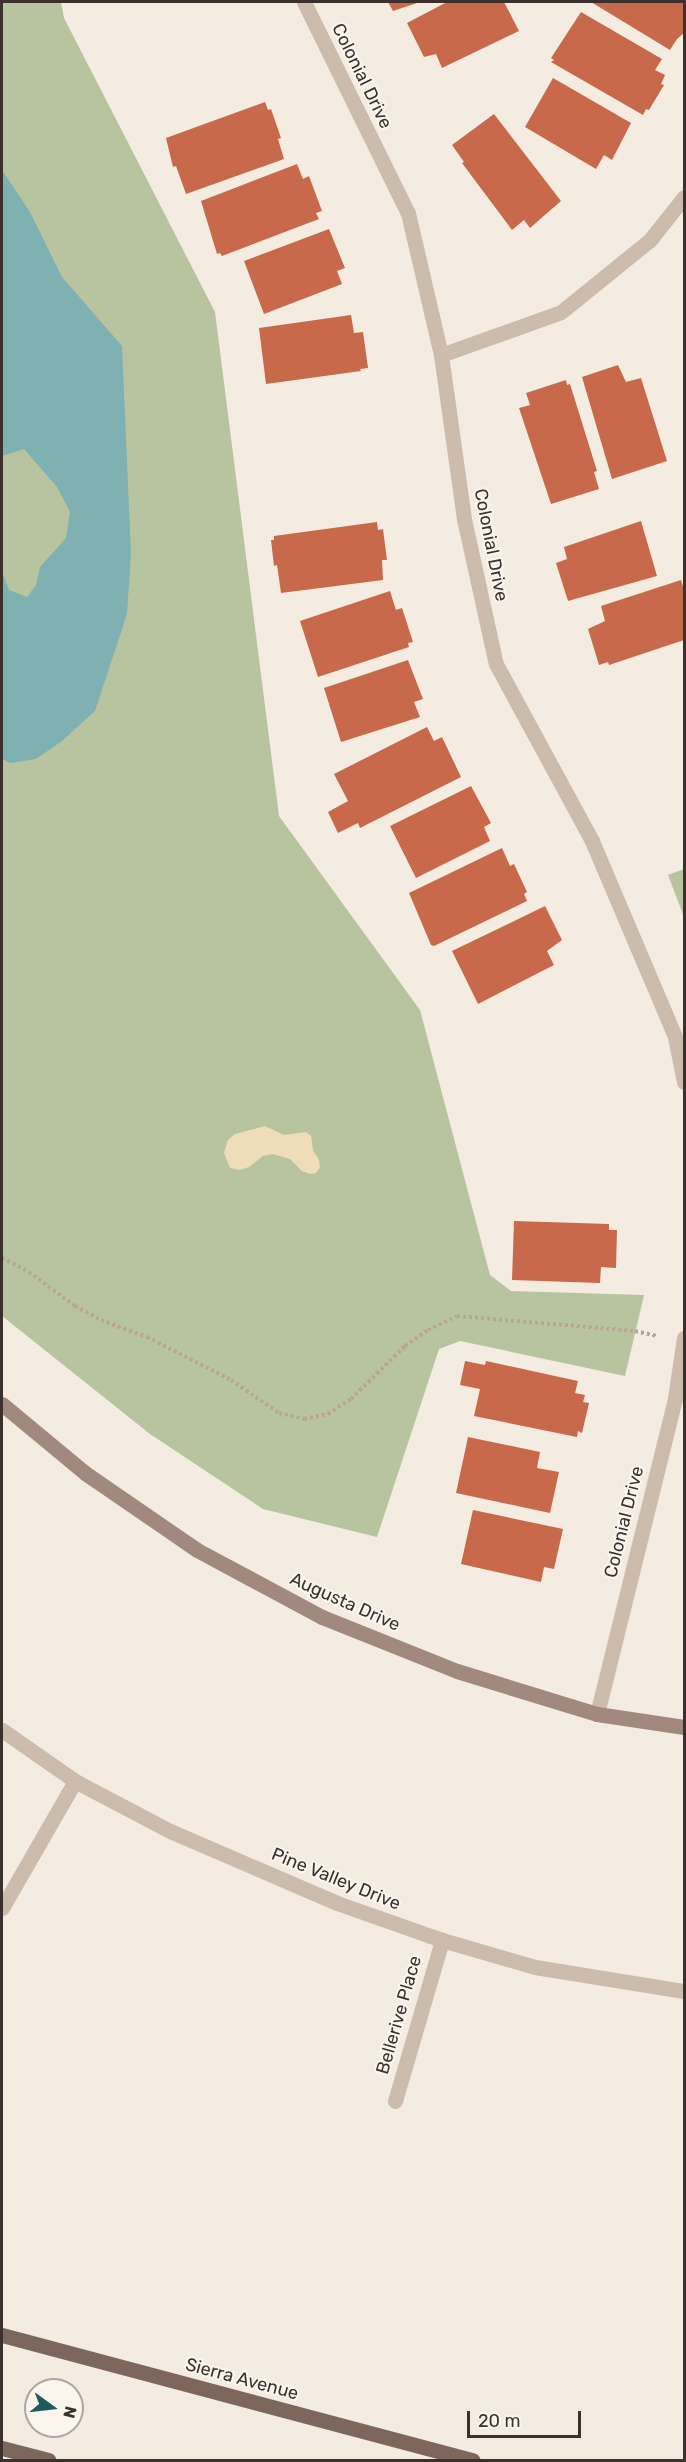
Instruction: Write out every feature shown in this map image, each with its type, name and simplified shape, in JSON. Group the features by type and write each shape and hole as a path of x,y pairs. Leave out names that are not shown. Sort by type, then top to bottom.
{"main road":[{"name":"Sierra Avenue","path":"2,2336 473,2460"},
{"path":"2,2448 48,2460"}],"street":[{"name":"Colonial Drive","path":"304,2 408,213 441,355 464,519 496,664 592,841 675,1037 684,1082"},
{"path":"441,355 561,312 650,240 684,197"},
{"name":"Colonial Drive","path":"597,1714 680,1399 684,1338"},
{"name":"Augusta Drive","path":"2,1404 85,1473 197,1550 322,1617 457,1671 597,1714 684,1727"},
{"name":"Pine Valley Drive","path":"2,1730 75,1781 170,1831 337,1903 442,1940 535,1967 684,1991"},
{"path":"2,1908 75,1781"},
{"name":"Bellerive Place","path":"395,2102 442,1940"}],"path":[{"path":"2,1258 28,1272 75,1306 101,1320 147,1338 231,1380 279,1413 304,1419 328,1414 351,1399 405,1346 428,1330 457,1317 635,1331"}],"green space":[{"path":"2,2 61,2 64,18 215,312 279,816 420,1010 490,1275 511,1291 644,1295 625,1376 460,1341 439,1349 377,1537 263,1509 150,1434 2,1316"},
{"path":"684,869 684,917 668,875"}],"sand":[{"path":"265,1126 284,1135 306,1132 311,1136 313,1150 320,1167 316,1173 310,1174 302,1171 290,1159 273,1154 263,1156 249,1167 240,1170 230,1168 224,1153 228,1140 235,1134"}],"water":[{"path":"2,170 30,212 62,277 122,346 131,553 127,614 95,711 62,741 36,759 10,763 2,759 2,571 9,590 27,597 36,585 40,567 66,538 70,512 57,487 24,449 2,456"}],"building":[{"path":"388,2 420,2 393,11"},
{"path":"447,2 504,2 519,31 442,68 436,54 424,57 407,23"},
{"path":"591,2 684,2 684,33 670,50"},
{"path":"581,12 662,59 655,70 665,75 661,84 664,85 649,110 646,109 643,115 551,62 554,60 551,58"},
{"path":"553,78 631,123 612,160 604,155 596,169 525,127"},
{"path":"265,102 268,110 271,109 281,138 278,139 284,159 186,194 176,166 173,167 166,138"},
{"path":"494,114 561,201 530,228 524,220 512,230 462,163 464,162 452,145"},
{"path":"297,164 303,179 309,176 322,211 316,213 319,219 222,256 220,253 217,254 201,201"},
{"path":"329,229 345,268 337,271 342,284 264,314 244,261"},
{"path":"351,315 354,333 363,332 368,368 360,369 361,371 266,384 259,328"},
{"path":"618,365 626,382 641,378 667,461 612,479 582,377"},
{"path":"566,380 567,385 570,384 597,471 594,472 599,489 551,504 519,408 530,405 526,393"},
{"path":"641,521 657,576 568,601 556,563 567,559 564,547"},
{"path":"377,522 378,530 383,529 387,560 382,560 383,580 281,593 277,565 274,566 271,540 274,540 274,536"},
{"path":"681,580 684,590 684,640 609,665 608,662 599,665 588,629 605,621 601,606"},
{"path":"390,591 396,610 402,608 413,642 408,643 409,647 318,677 300,621"},
{"path":"408,660 423,699 414,702 420,717 341,742 324,688"},
{"path":"427,727 434,741 442,737 461,777 360,828 358,823 338,833 328,812 348,801 334,774"},
{"path":"471,786 491,823 484,827 490,841 416,878 390,826"},
{"path":"502,848 510,866 514,864 527,892 524,894 527,901 434,946 431,945 409,893"},
{"path":"545,906 562,940 547,951 554,965 478,1004 452,951"},
{"path":"514,1221 609,1224 609,1230 617,1230 616,1268 601,1267 600,1283 512,1280"},
{"path":"465,1361 485,1365 486,1361 578,1381 575,1393 585,1395 583,1402 589,1403 582,1433 578,1431 577,1437 474,1416 480,1389 460,1385"},
{"path":"468,1437 540,1452 537,1468 559,1472 550,1513 456,1493"},
{"path":"473,1510 563,1529 554,1569 544,1567 541,1582 461,1564"}]}
